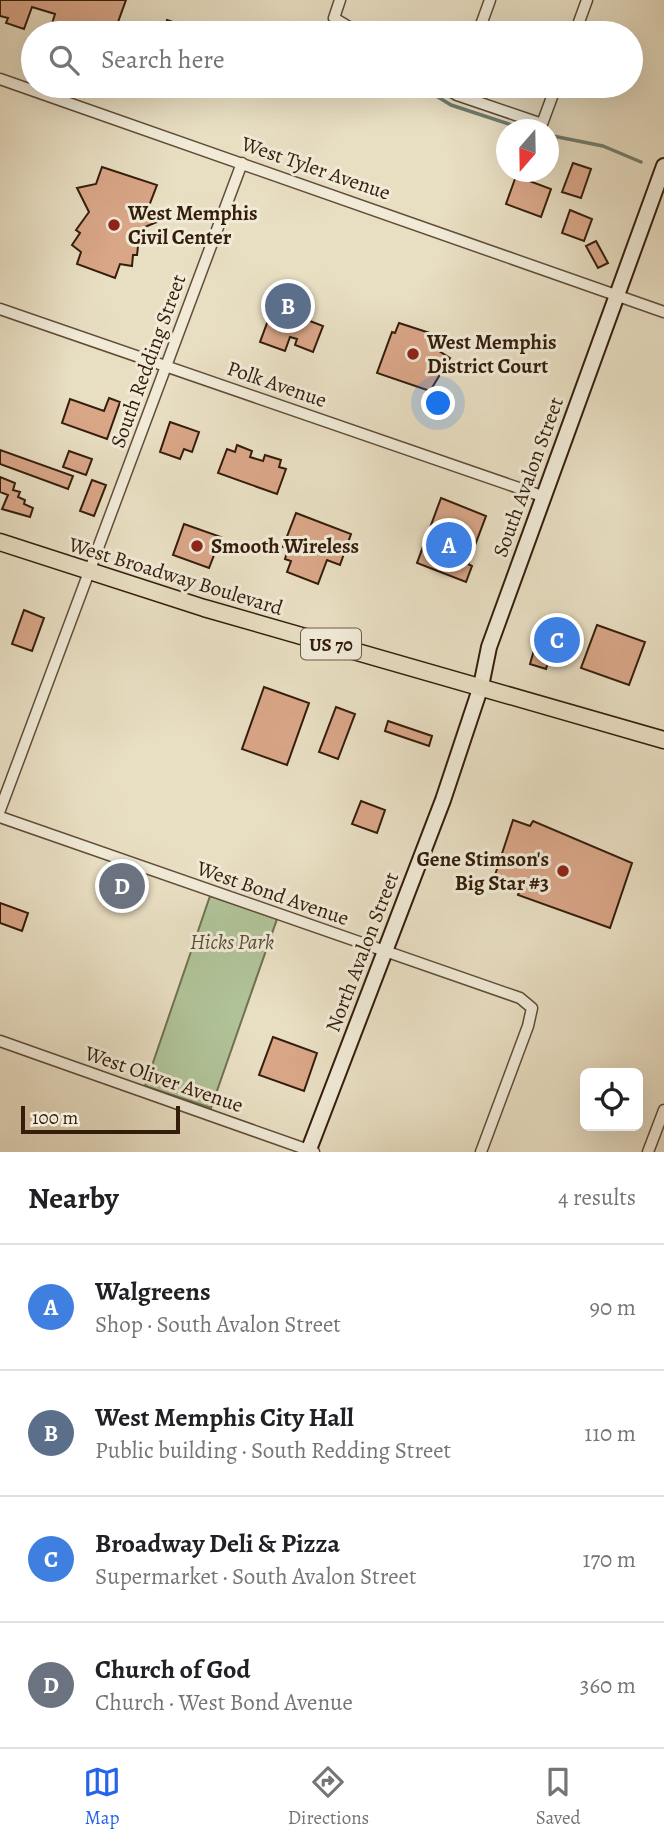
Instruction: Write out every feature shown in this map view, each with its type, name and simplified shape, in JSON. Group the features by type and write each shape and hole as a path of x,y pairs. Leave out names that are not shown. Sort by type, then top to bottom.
{"main road":[{"name":"West Broadway Boulevard","path":"0,542 90,573 664,740"}],"street":[{"path":"339,21 334,18 340,0"},
{"path":"482,21 490,0"},
{"path":"579,21 587,0"},
{"name":"West Tyler Avenue","path":"0,79 21,86"},
{"name":"West Tyler Avenue","path":"55,98 664,312"},
{"path":"476,98 542,124 552,98"},
{"name":"South Redding Street","path":"0,810 242,163"},
{"name":"South Avalon Street","path":"481,686 488,647 664,166"},
{"name":"Polk Avenue","path":"0,309 542,496"},
{"name":"North Avalon Street","path":"310,1151 443,800 481,686"},
{"name":"West Bond Avenue","path":"0,817 384,953 520,998 531,1008 528,1026 481,1152"},
{"name":"West Oliver Avenue","path":"0,1041 310,1151"},
{"path":"648,1152 664,1110"}],"green space":[{"name":"Hicks Park","path":"210,896 277,919 211,1108 145,1086"}],"building":[{"path":"0,0 126,0 118,21 53,21 55,14 32,7 27,21 21,21 21,28 6,23 8,18 0,16"},
{"path":"573,163 591,169 581,198 562,192"},
{"name":"West Memphis Civil Center","path":"102,167 157,185 149,206 157,222 140,229 137,255 133,255 132,266 120,264 115,278 77,264 81,252 72,245 80,233 76,230 89,212 77,188 96,184"},
{"path":"514,182 532,182 551,189 541,217 506,204"},
{"path":"570,210 592,219 584,241 562,233"},
{"path":"596,241 608,263 598,268 586,246"},
{"path":"282,283 307,293 296,322 303,324 305,319 323,326 313,352 295,345 297,339 290,337 285,351 260,342"},
{"name":"West Memphis District Court","path":"399,323 439,336 436,349 450,358 430,391 377,373 392,332 395,333"},
{"path":"109,398 120,402 107,439 62,423 70,399 104,411"},
{"path":"170,422 199,432 192,452 184,449 180,459 160,452"},
{"path":"237,445 252,451 250,457 263,461 265,455 281,460 279,467 286,469 277,494 218,473 227,449 235,452"},
{"path":"0,450 73,476 68,489 0,464"},
{"path":"69,451 92,459 86,475 63,467"},
{"path":"0,477 15,483 13,490 20,492 18,497 33,508 30,517 2,509 8,495 0,492"},
{"path":"92,480 106,485 94,516 80,511"},
{"path":"441,498 486,516 468,564 472,566 466,582 417,563"},
{"path":"296,513 351,534 340,565 327,560 318,584 287,572 291,561 285,559 288,549 283,547"},
{"name":"Smooth Wireless","path":"184,524 221,537 209,568 173,555"},
{"path":"24,610 44,618 32,651 12,644"},
{"path":"597,625 645,642 629,685 581,668"},
{"path":"541,626 579,637 574,654 536,643"},
{"path":"536,643 552,648 546,669 530,664"},
{"path":"264,687 309,703 287,765 242,749"},
{"path":"336,707 355,714 338,759 319,752"},
{"path":"388,721 432,736 429,746 385,731"},
{"path":"361,801 385,810 377,833 352,824"},
{"name":"Gene Stimson's Big Star #3","path":"513,820 530,826 533,821 632,863 610,928 518,895 521,887 494,878"},
{"path":"0,903 28,913 22,931 0,923"},
{"path":"273,1037 317,1053 304,1091 259,1075"}],"waterway":[{"path":"440,98 451,105 496,120"},
{"path":"559,137 603,146 641,162"}],"place":[{"name":"West Memphis Civil Center","path":"114,225"},
{"name":"West Memphis City Hall","path":"288,306"},
{"name":"West Memphis District Court","path":"413,354"},
{"name":"Walgreens","path":"449,545"},
{"name":"Smooth Wireless","path":"197,546"},
{"name":"Broadway Deli & Pizza","path":"557,640"},
{"name":"Gene Stimson's Big Star #3","path":"563,871"},
{"name":"Church of God","path":"122,886"}]}
